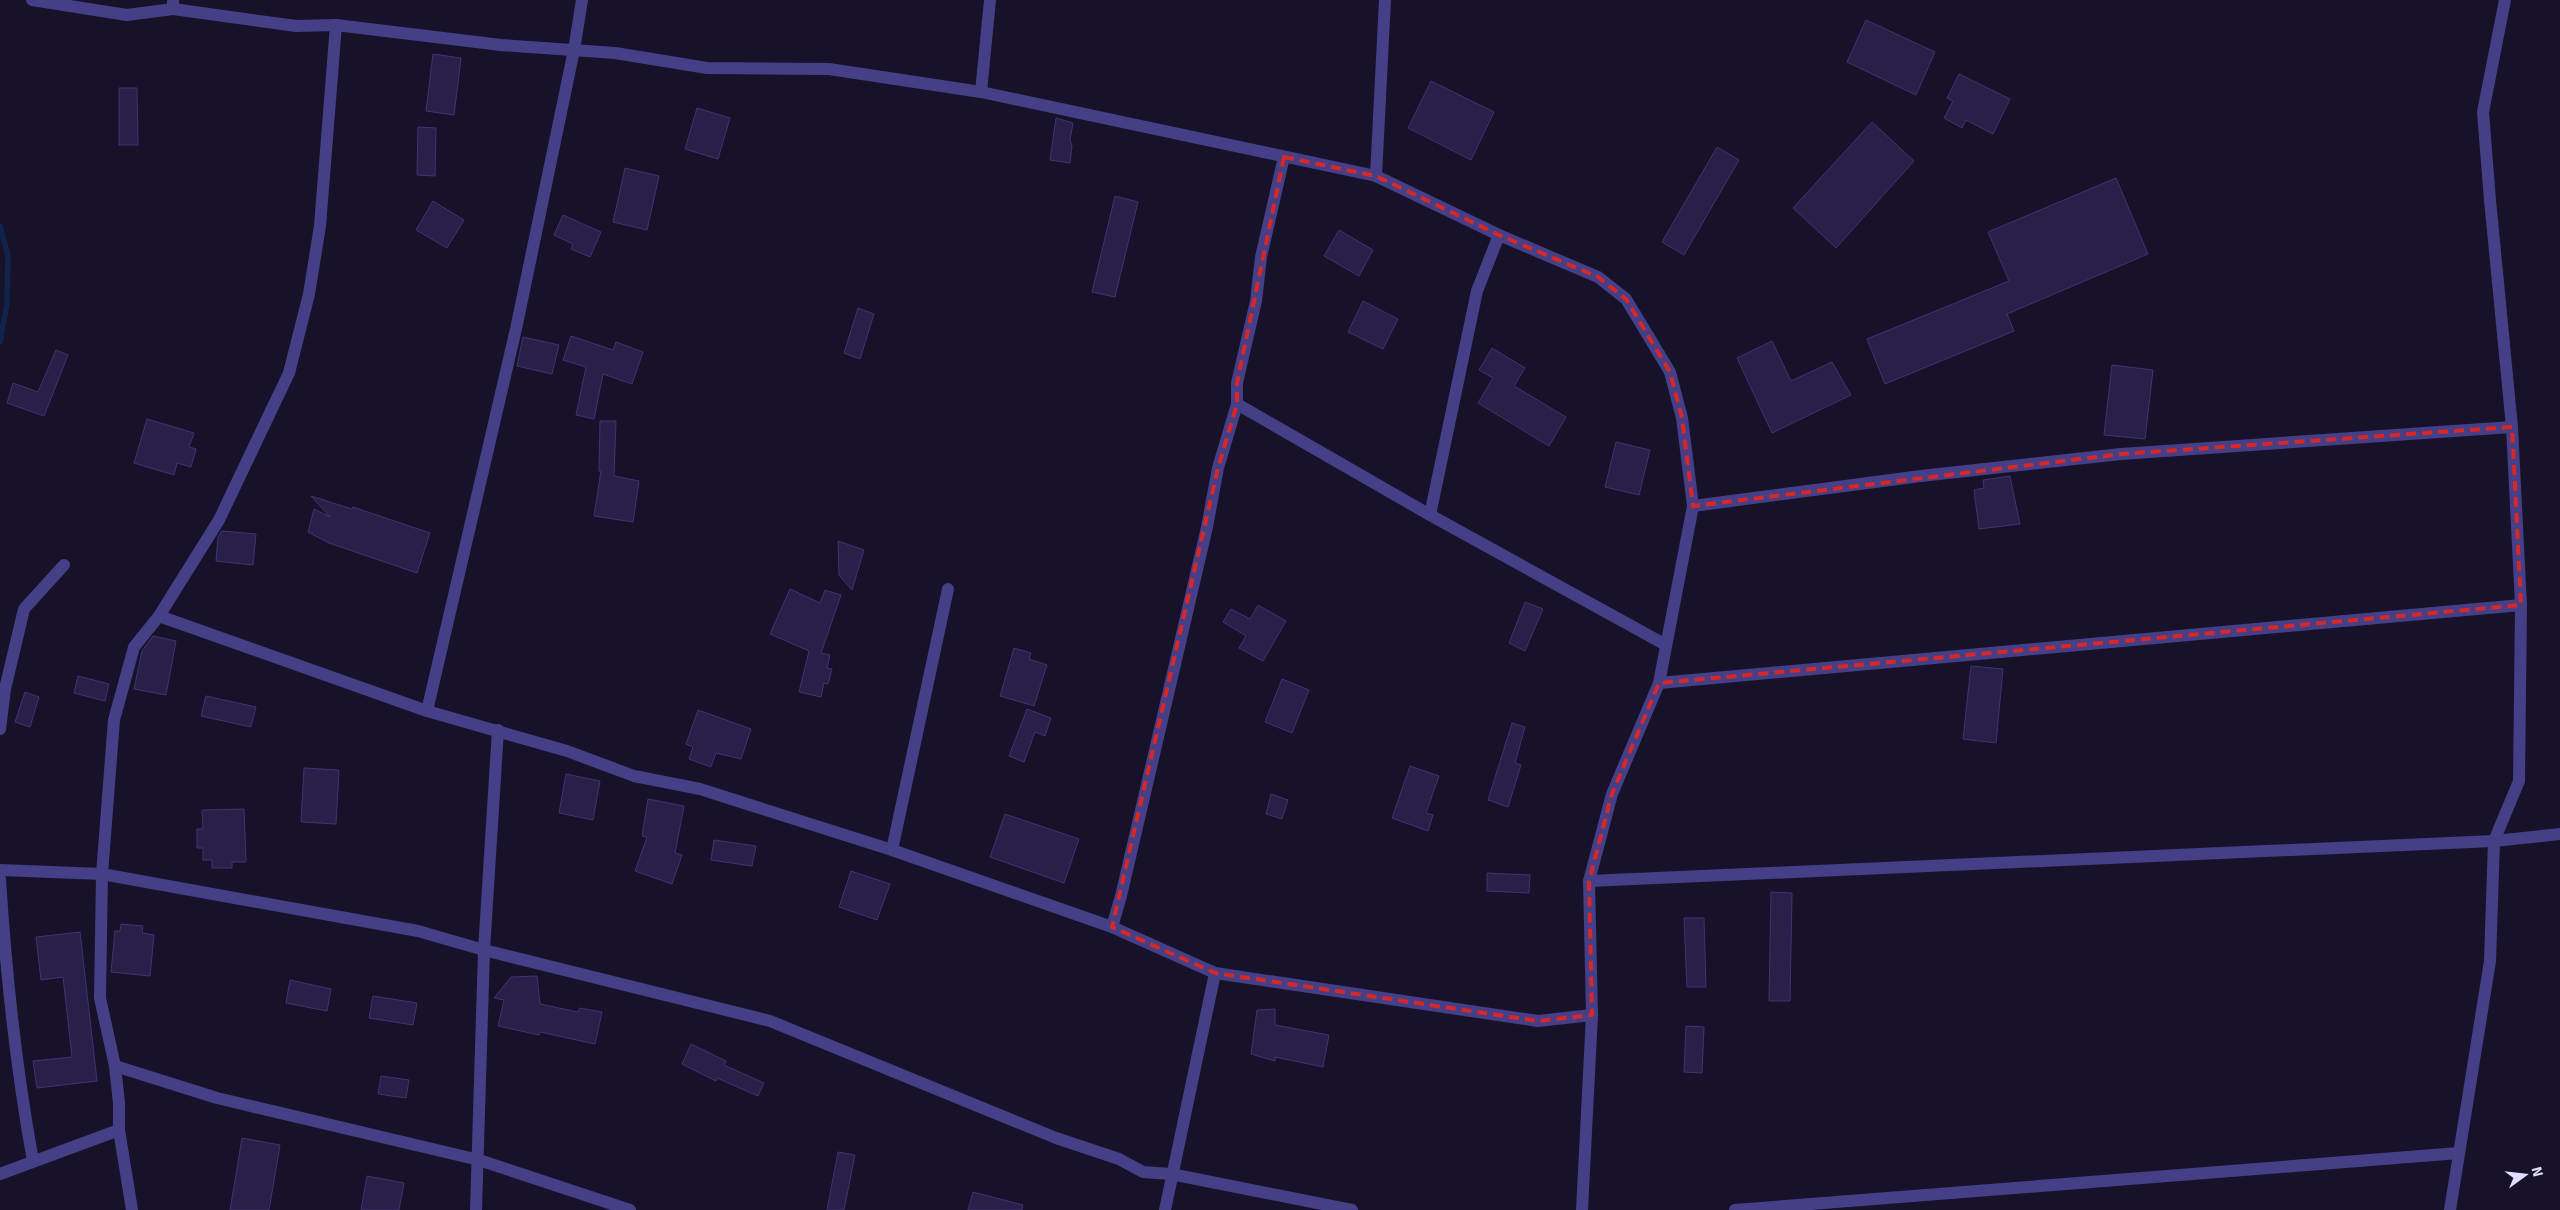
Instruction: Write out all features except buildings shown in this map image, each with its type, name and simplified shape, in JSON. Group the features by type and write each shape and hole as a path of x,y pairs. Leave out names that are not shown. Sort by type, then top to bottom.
{"street":[{"path":"32,0 127,15 173,4 296,26 336,25 501,45 615,53 707,68 829,69 981,92 1376,176 1499,235 1598,276 1626,299 1670,372 1682,418 1693,506 1659,684 1612,794 1589,881 1592,1015 1582,1210"},
{"path":"426,710 516,329 574,50 582,0"},
{"path":"981,92 990,0"},
{"path":"1376,176 1385,0"},
{"path":"2450,1210 2490,960 2494,841 2519,781 2520,605 2512,427 2483,112 2505,0"},
{"path":"135,1208 119,1130 119,1103 115,1066 100,998 102,874 114,720 134,647 160,616 219,520 289,373 309,294 320,226 336,25"},
{"path":"1112,928 1207,527 1218,468 1237,404 1237,383 1256,301 1261,257 1284,157"},
{"path":"1430,516 1478,291 1499,235"},
{"path":"1237,404 1430,516 1666,645"},
{"path":"1693,506 1921,476 2121,454 2512,427"},
{"path":"0,729 5,689 24,608 64,565"},
{"path":"892,850 948,589"},
{"path":"1659,684 2520,605"},
{"path":"160,616 426,710 567,751 634,776 700,789 892,850 1112,928 1215,973 1538,1021 1592,1015"},
{"path":"476,1210 484,950 498,730"},
{"path":"1589,881 2494,841 2560,834"},
{"path":"0,870 102,874 418,931 484,950 770,1021 1056,1138 1119,1159 1143,1172 1171,1174 1352,1210"},
{"path":"0,879 6,975 22,1101 33,1161"},
{"path":"1165,1210 1171,1174 1215,973"},
{"path":"115,1066 217,1098 479,1160 630,1210"},
{"path":"0,1174 119,1130"},
{"path":"1735,1210 2459,1153"}],"highlighted area":[{"path":"1284,157 1376,176 1499,235 1598,277 1626,299 1651,338 1670,372 1682,418 1693,506 2121,454 2512,427 2521,605 1659,683 1612,794 1589,881 1592,1015 1538,1021 1215,973 1112,927 1218,468 1237,404 1237,383"}],"waterway":[{"path":"0,226 8,256 7,304 0,342"}]}
